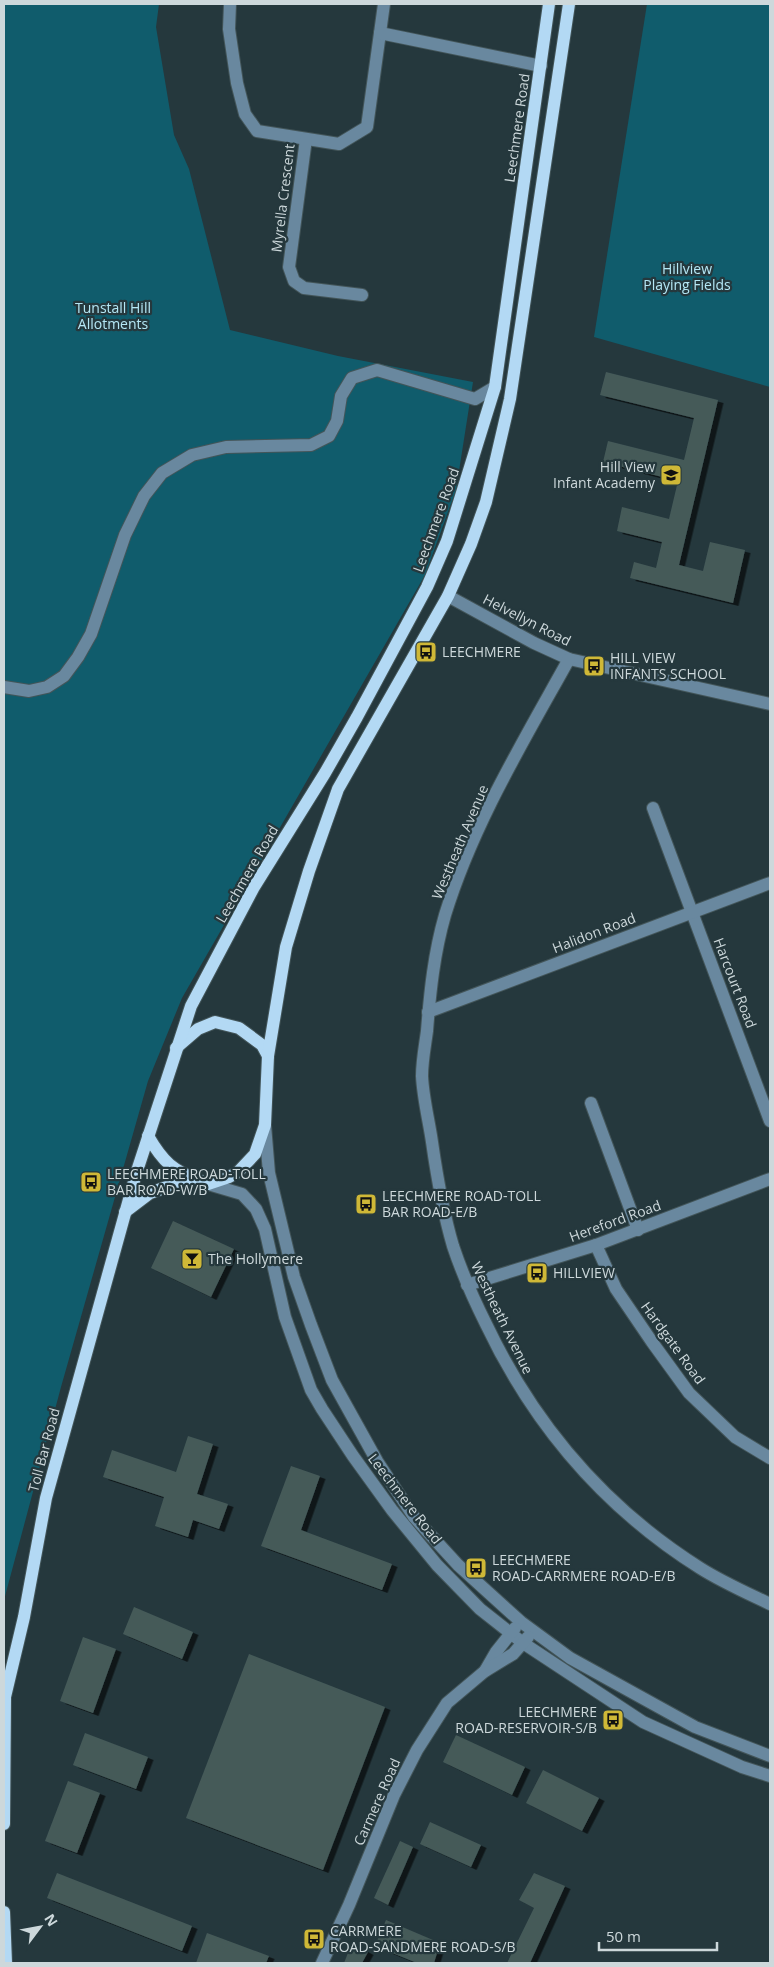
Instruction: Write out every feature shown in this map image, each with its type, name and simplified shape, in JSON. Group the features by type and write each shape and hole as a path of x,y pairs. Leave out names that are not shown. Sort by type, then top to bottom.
{"main road":[{"name":"Leechmere Road","path":"136,1174 191,1006 254,887 325,773 428,587 447,541 495,387 549,4"},
{"name":"Leechmere Road","path":"265,1125 268,1056 286,947 309,871 338,789 448,596 472,544 486,502 510,399 569,4"},
{"path":"541,66 560,68"},
{"path":"428,587 448,596"},
{"path":"176,1048 198,1029 215,1022 239,1028 262,1045 268,1056"},
{"path":"125,1212 150,1193 172,1185 208,1184 238,1172 255,1154 265,1125"},
{"name":"Leechmere Road","path":"148,1136 166,1163 185,1175 208,1184"},
{"name":"Toll Bar Road","path":"4,1824 4,1700 24,1617 46,1498 136,1174"},
{"path":"4,1912 6,1963"}],"street":[{"name":"Myrella Crescent","path":"230,4 230,38 237,83 245,114 257,131 339,144 366,127 384,4"},
{"path":"380,34 541,66"},
{"name":"Myrella Crescent","path":"306,139 289,267 291,274 294,281 304,288 362,295"},
{"path":"4,687 29,691 47,686 64,676 78,657 91,634 125,535 144,496 162,473 192,455 226,447 310,445 329,436 337,421 341,396 352,378 377,370 475,399 495,387"},
{"name":"Helvellyn Road","path":"448,596 534,643 569,659 770,704"},
{"name":"Westheath Avenue","path":"569,659 480,825 461,869 440,935 432,970 422,1076 443,1204 453,1246 467,1285 504,1362 529,1403 589,1477 636,1521 701,1569 770,1604"},
{"name":"Harcourt Road","path":"653,808 770,1121"},
{"name":"Halidon Road","path":"428,1012 770,883"},
{"path":"591,1103 638,1230"},
{"name":"Leechmere Road","path":"265,1125 269,1173 294,1277 332,1380 377,1461 414,1516 458,1565 520,1622 570,1658 695,1727 770,1756"},
{"name":"Hereford Road","path":"467,1285 596,1245 770,1179"},
{"name":"Leechmere Road","path":"208,1184 242,1194 256,1209 265,1229 285,1317 311,1390 353,1456 392,1510 437,1565 480,1609 511,1634 643,1722 742,1766 770,1776"},
{"name":"Hardgate Road","path":"596,1245 616,1289 689,1393 735,1436 770,1458"},
{"name":"Carmere Road","path":"486,1671 493,1657 520,1622"},
{"name":"Carmere Road","path":"322,1963 350,1904 394,1795 417,1750 447,1703 486,1671 506,1660 533,1631"}],"green space":[{"name":"Tunstall Hill Allotments","path":"4,4 159,4 156,27 174,135 189,169 230,330 338,356 473,382 456,490 425,575 182,998 148,1081 61,1387 4,1600"},
{"name":"Hillview Playing Fields","path":"647,4 770,4 770,387 594,337"}],"building":[{"path":"606,372 718,400 679,565 703,571 710,542 745,550 733,603 630,578 634,562 656,568 662,542 617,531 622,507 669,519 678,481 603,462 608,441 684,460 694,418 600,395"},
{"name":"The Hollymere","path":"173,1221 234,1249 211,1297 151,1268"},
{"path":"188,1436 213,1444 197,1494 228,1504 219,1529 193,1520 188,1537 155,1526 164,1497 103,1477 112,1450 176,1472"},
{"path":"291,1466 320,1476 301,1530 392,1564 382,1590 261,1546"},
{"path":"134,1607 193,1632 182,1659 123,1634"},
{"path":"83,1637 116,1649 93,1713 60,1701"},
{"path":"249,1654 385,1707 323,1870 186,1818"},
{"path":"85,1733 148,1757 136,1789 73,1765"},
{"path":"456,1735 525,1767 512,1795 443,1762"},
{"path":"543,1770 599,1798 582,1831 526,1803"},
{"path":"68,1781 100,1793 77,1853 45,1841"},
{"path":"430,1822 481,1845 471,1867 420,1844"},
{"path":"400,1841 413,1847 388,1905 374,1898"},
{"path":"57,1873 192,1926 182,1951 47,1898"},
{"path":"534,1873 565,1886 530,1963 507,1963 534,1908 519,1900"},
{"path":"386,1920 440,1943 434,1963 417,1963 375,1946"},
{"path":"207,1933 269,1956 266,1963 196,1963"},
{"path":"352,1943 368,1952 362,1963 344,1963"}],"place":[{"name":"Hill View Infant Academy","path":"671,475"},
{"name":"LEECHMERE","path":"426,652"},
{"name":"HILL VIEW INFANTS SCHOOL","path":"594,666"},
{"name":"LEECHMERE ROAD-TOLL BAR ROAD-W/B","path":"91,1182"},
{"name":"LEECHMERE ROAD-TOLL BAR ROAD-E/B","path":"366,1204"},
{"name":"The Hollymere","path":"192,1259"},
{"name":"HILLVIEW","path":"537,1273"},
{"name":"LEECHMERE ROAD-CARRMERE ROAD-E/B","path":"476,1568"},
{"name":"LEECHMERE ROAD-RESERVOIR-S/B","path":"613,1720"},
{"name":"CARRMERE ROAD-SANDMERE ROAD-S/B","path":"314,1939"}]}
